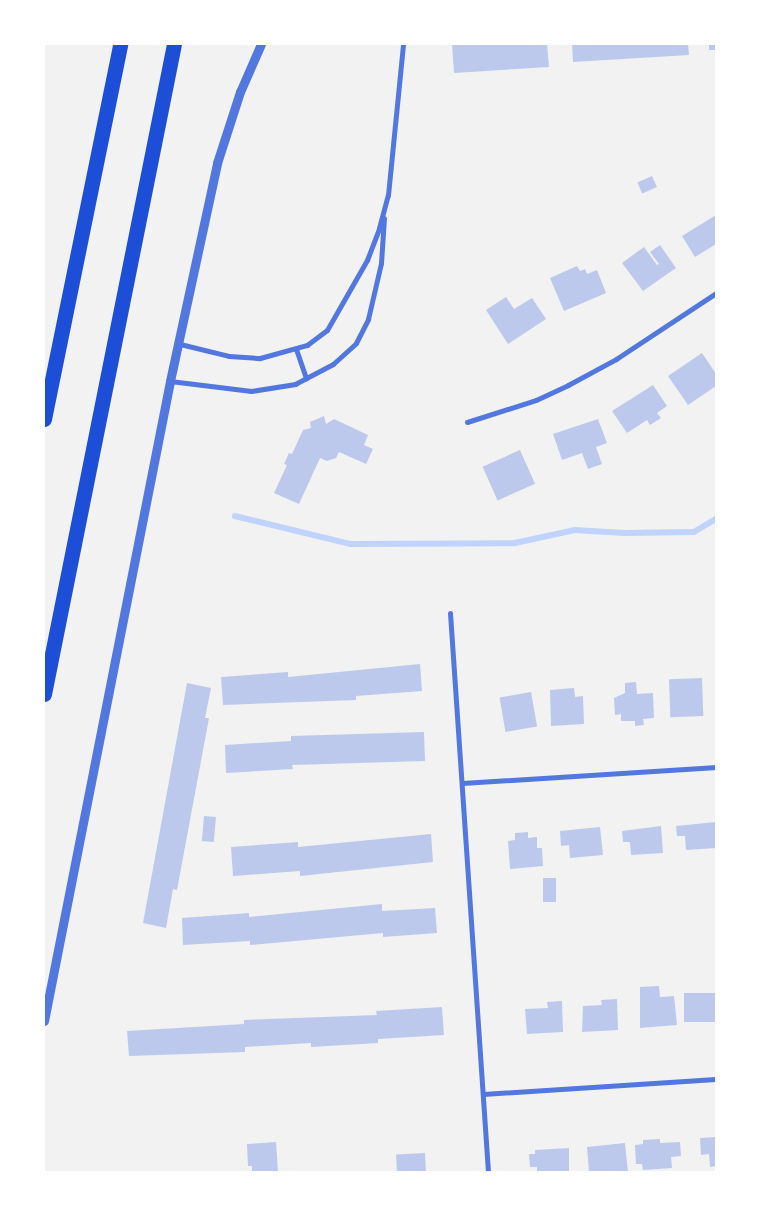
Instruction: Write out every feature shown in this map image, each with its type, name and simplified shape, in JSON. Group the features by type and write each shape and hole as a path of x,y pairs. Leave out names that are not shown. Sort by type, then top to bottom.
{"highway":[{"path":"44,419 120,44"},
{"path":"44,694 174,44"}],"street":[{"path":"44,1021 170,381 180,344 217,163 240,92 261,44"},
{"path":"170,381 251,391 295,384 333,364 356,343 368,319 381,263 384,212 396,135 403,44"},
{"path":"180,344 229,356 260,358 307,345 327,330 336,315 367,260 384,212"},
{"path":"467,422 536,400 568,385 616,359 716,294"},
{"path":"296,349 306,378"},
{"path":"450,613 488,1172"},
{"path":"462,783 716,767"},
{"path":"483,1094 716,1079"}],"building":[{"path":"452,44 547,44 549,67 454,73"},
{"path":"572,44 688,44 689,55 573,62"},
{"path":"709,44 716,44 716,50 709,50"},
{"path":"652,176 657,187 642,193 637,183"},
{"path":"716,215 716,244 695,257 682,236"},
{"path":"660,245 676,268 643,291 622,263 644,247 657,265 659,264 650,252"},
{"path":"577,266 580,271 585,269 587,274 597,270 606,293 564,311 550,278"},
{"path":"506,297 514,309 532,298 546,319 508,344 486,310"},
{"path":"702,353 716,374 716,386 688,405 668,376"},
{"path":"653,385 667,406 657,413 661,418 650,425 647,420 627,433 612,411"},
{"path":"324,416 326,424 334,419 368,435 364,445 373,449 366,464 339,452 336,458 327,461 320,458 299,504 274,493 287,465 284,464 289,453 292,454 303,430 311,428 310,422"},
{"path":"598,419 607,443 596,447 602,464 588,469 582,453 562,460 553,434"},
{"path":"520,450 535,484 498,500 483,467"},
{"path":"420,664 422,691 356,696 356,700 223,705 221,677 288,672 288,677"},
{"path":"702,678 703,716 670,717 669,679"},
{"path":"636,682 637,694 653,693 654,718 643,719 644,725 635,726 635,721 621,721 621,714 615,715 614,698 625,693 625,683"},
{"path":"187,683 211,688 205,718 209,718 177,890 173,889 166,928 143,923"},
{"path":"574,688 575,697 583,696 584,724 551,726 550,690"},
{"path":"531,692 537,726 506,732 499,698"},
{"path":"424,732 425,761 292,765 293,769 226,773 225,745 291,741 291,736"},
{"path":"204,816 216,817 214,842 202,841"},
{"path":"716,822 716,848 686,850 685,836 677,836 676,826"},
{"path":"661,826 663,853 631,855 630,842 623,842 622,831"},
{"path":"600,827 603,855 570,858 569,845 561,846 560,831"},
{"path":"528,832 528,838 537,837 537,848 542,848 543,866 510,869 508,841 515,840 515,833"},
{"path":"431,834 433,862 300,876 300,871 233,876 231,847 298,842 298,847"},
{"path":"543,878 556,878 556,902 543,902"},
{"path":"382,904 382,911 435,908 437,933 383,937 383,933 250,945 250,941 183,945 182,918 249,913 249,917"},
{"path":"659,986 660,997 674,996 677,1025 640,1028 640,987"},
{"path":"684,993 716,993 716,1022 684,1022"},
{"path":"617,999 618,1030 582,1032 583,1006 602,1005 601,1000"},
{"path":"562,1001 563,1032 527,1034 525,1009 548,1008 547,1002"},
{"path":"442,1007 444,1035 378,1039 378,1043 311,1047 311,1043 245,1047 245,1052 129,1056 127,1031 244,1024 244,1020 377,1015 376,1011"},
{"path":"716,1137 716,1166 710,1167 709,1154 701,1155 700,1138"},
{"path":"660,1139 660,1143 680,1142 681,1156 671,1157 672,1168 643,1170 642,1164 636,1164 635,1145 643,1144 643,1140"},
{"path":"276,1142 278,1172 252,1172 252,1166 248,1166 247,1144"},
{"path":"625,1143 628,1172 589,1172 587,1147"},
{"path":"569,1148 569,1172 537,1172 537,1167 530,1167 529,1154 535,1154 535,1150"},
{"path":"425,1153 426,1172 397,1172 396,1155"}],"waterway":[{"path":"235,516 351,544 515,543 575,530 624,533 694,532 716,519"}]}
